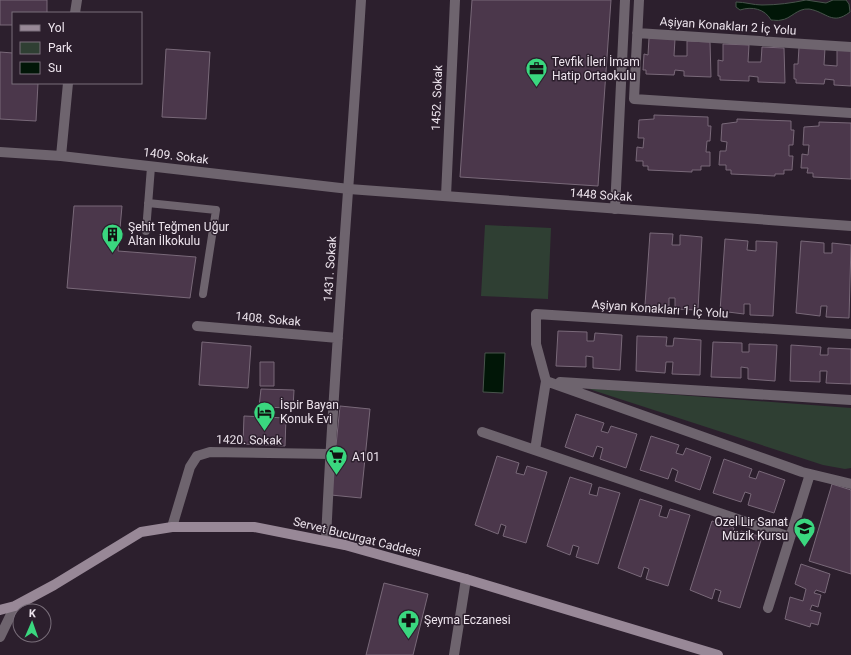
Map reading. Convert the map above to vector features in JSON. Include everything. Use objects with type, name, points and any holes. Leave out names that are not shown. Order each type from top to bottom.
[{"type":"main road","name":"Servet Bucurgat Caddesi","points":[[21,603],[54,585],[141,532],[172,527],[254,527],[326,540],[466,579],[718,655]]},
{"type":"main road","name":"Servet Bucurgat Caddesi","points":[[0,610],[12,607]]},
{"type":"street","points":[[75,12],[77,0]]},
{"type":"street","name":"1431. Sokak","points":[[326,540],[329,454],[349,189],[361,0]]},
{"type":"street","name":"1452. Sokak","points":[[446,196],[455,0]]},
{"type":"street","points":[[615,209],[625,0]]},
{"type":"street","points":[[639,0],[634,99],[851,113]]},
{"type":"street","name":"Aşiyan Konakları 2 İç Yolu","points":[[637,33],[851,47]]},
{"type":"street","points":[[61,156],[68,84]]},
{"type":"street","name":"1409. Sokak","points":[[0,152],[61,156],[349,189]]},
{"type":"street","name":"1448 Sokak","points":[[349,189],[851,226]]},
{"type":"street","name":"Aşiyan Konakları 1 İç Yolu","points":[[535,450],[546,381],[536,344],[536,314],[851,334]]},
{"type":"street","name":"1408. Sokak","points":[[196,326],[338,338]]},
{"type":"street","points":[[546,381],[851,400]]},
{"type":"street","points":[[546,381],[810,474],[851,484]]},
{"type":"street","points":[[482,432],[790,537]]},
{"type":"street","name":"1420. Sokak","points":[[172,527],[190,467],[197,456],[210,452],[329,454]]},
{"type":"street","points":[[768,608],[810,474]]},
{"type":"street","points":[[454,655],[466,579]]},
{"type":"street","points":[[0,637],[12,612]]},
{"type":"lane","points":[[146,231],[151,167]]},
{"type":"lane","points":[[148,203],[216,210],[203,294]]},
{"type":"green space","points":[[485,225],[551,228],[548,299],[481,296]]},
{"type":"green space","points":[[586,388],[851,408],[851,468],[845,469],[823,465]]},
{"type":"water","points":[[806,0],[826,3],[833,0],[846,0],[849,4],[850,12],[839,18],[834,18],[805,9],[785,19],[771,20],[765,13],[758,9],[749,8],[740,10],[736,7],[736,2],[768,5]]},
{"type":"water","points":[[485,353],[505,353],[503,393],[483,392]]},
{"type":"building","points":[[0,0],[47,0],[47,12],[12,12],[12,25],[0,25]]},
{"type":"building","name":"Tevfik İleri İmam Hatip Ortaokulu","points":[[472,0],[611,0],[598,186],[460,177]]},
{"type":"building","points":[[649,38],[675,39],[674,56],[687,56],[687,41],[710,42],[711,77],[684,76],[684,71],[675,70],[674,75],[646,74],[646,70],[643,70],[644,54],[648,55]]},
{"type":"building","points":[[723,44],[749,45],[748,62],[761,62],[762,47],[784,48],[785,83],[758,82],[758,77],[749,76],[749,81],[720,80],[720,76],[718,76],[718,60],[723,61]]},
{"type":"building","points":[[799,47],[825,48],[824,65],[837,66],[837,50],[851,50],[851,86],[834,85],[834,80],[825,79],[824,84],[796,83],[796,79],[794,79],[794,64],[798,64]]},
{"type":"building","points":[[166,49],[210,52],[206,119],[162,117]]},
{"type":"building","points":[[0,52],[12,53],[12,84],[38,84],[36,121],[0,119]]},
{"type":"building","points":[[654,115],[708,117],[708,126],[711,126],[710,141],[707,141],[706,152],[710,152],[710,166],[701,166],[701,170],[692,170],[692,172],[648,170],[648,166],[643,166],[643,161],[636,161],[637,147],[643,148],[644,138],[638,138],[639,120],[654,119]]},
{"type":"building","points":[[737,119],[791,121],[791,130],[794,130],[793,145],[789,145],[789,156],[793,156],[792,170],[784,170],[784,174],[775,174],[775,176],[731,174],[731,170],[726,170],[726,165],[719,165],[720,151],[726,151],[727,142],[721,141],[722,124],[737,122]]},
{"type":"building","points":[[819,122],[851,123],[851,179],[813,177],[813,173],[807,173],[808,168],[801,168],[802,154],[808,155],[809,145],[803,145],[804,127],[819,126]]},
{"type":"building","name":"Şehit Teğmen Uğur Altan İlkokulu","points":[[74,206],[122,206],[118,251],[196,257],[190,298],[67,288]]},
{"type":"building","points":[[650,233],[673,234],[672,245],[680,245],[680,235],[702,237],[698,310],[675,309],[675,298],[669,298],[669,308],[645,305]]},
{"type":"building","points":[[725,239],[748,241],[747,250],[756,251],[756,241],[777,242],[773,316],[750,315],[750,304],[744,304],[744,314],[720,311]]},
{"type":"building","points":[[801,241],[824,243],[824,253],[832,253],[832,243],[851,245],[849,318],[826,317],[827,306],[821,306],[820,316],[796,313]]},
{"type":"building","points":[[558,331],[587,332],[587,341],[594,341],[595,333],[622,335],[620,370],[593,368],[593,357],[586,356],[586,367],[556,366]]},
{"type":"building","points":[[637,336],[667,337],[666,346],[673,346],[674,338],[701,340],[700,375],[672,374],[673,362],[666,362],[665,373],[636,371]]},
{"type":"building","points":[[202,342],[251,346],[248,388],[199,385]]},
{"type":"building","points":[[713,342],[742,343],[742,352],[749,352],[749,344],[777,345],[775,381],[748,379],[748,368],[741,367],[741,378],[711,377]]},
{"type":"building","points":[[791,345],[821,347],[820,355],[828,355],[828,348],[851,349],[851,384],[826,383],[827,371],[820,371],[820,382],[790,381]]},
{"type":"building","points":[[260,362],[274,362],[274,386],[260,386]]},
{"type":"building","points":[[261,389],[294,390],[293,408],[259,407]]},
{"type":"building","points":[[340,406],[370,409],[361,498],[331,495]]},
{"type":"building","points":[[576,414],[604,423],[601,431],[608,433],[611,426],[637,434],[626,468],[600,459],[603,448],[597,446],[593,457],[565,447]]},
{"type":"building","points":[[244,416],[286,418],[285,446],[243,444]]},
{"type":"building","points":[[651,436],[679,445],[676,453],[683,455],[686,448],[711,457],[700,490],[675,481],[678,471],[672,468],[668,479],[640,470]]},
{"type":"building","points":[[497,456],[519,463],[516,473],[524,475],[527,466],[547,472],[526,543],[503,536],[506,526],[501,524],[498,534],[475,525]]},
{"type":"building","points":[[724,459],[752,469],[749,477],[756,479],[759,471],[785,480],[774,513],[748,505],[751,494],[745,492],[741,502],[713,493]]},
{"type":"building","points":[[570,477],[592,484],[589,494],[597,496],[599,487],[620,493],[598,564],[576,557],[579,547],[573,545],[570,555],[547,546]]},
{"type":"building","points":[[832,484],[851,490],[851,574],[809,561]]},
{"type":"building","points":[[640,499],[662,506],[659,516],[667,518],[670,509],[690,515],[668,586],[646,579],[649,569],[644,567],[641,577],[618,568]]},
{"type":"building","points":[[712,521],[734,528],[731,538],[739,540],[741,531],[762,537],[740,608],[718,601],[721,591],[715,589],[712,599],[690,590]]},
{"type":"building","points":[[801,564],[830,574],[825,593],[816,590],[814,593],[821,595],[818,607],[812,605],[810,610],[821,613],[818,625],[811,623],[810,627],[785,619],[790,597],[803,601],[806,589],[795,584]]},
{"type":"building","points":[[384,583],[428,594],[413,655],[366,655]]},
{"type":"place","name":"Tevfik İleri İmam Hatip Ortaokulu","points":[[536,88]]},
{"type":"place","name":"Şehit Teğmen Uğur Altan İlkokulu","points":[[113,254]]},
{"type":"place","name":"İspir Bayan Konuk Evi","points":[[265,432]]},
{"type":"place","name":"A101","points":[[336,476]]},
{"type":"place","name":"Ozel Lir Sanat Müzik Kursu","points":[[804,548]]},
{"type":"place","name":"Şeyma Eczanesi","points":[[408,640]]}]
